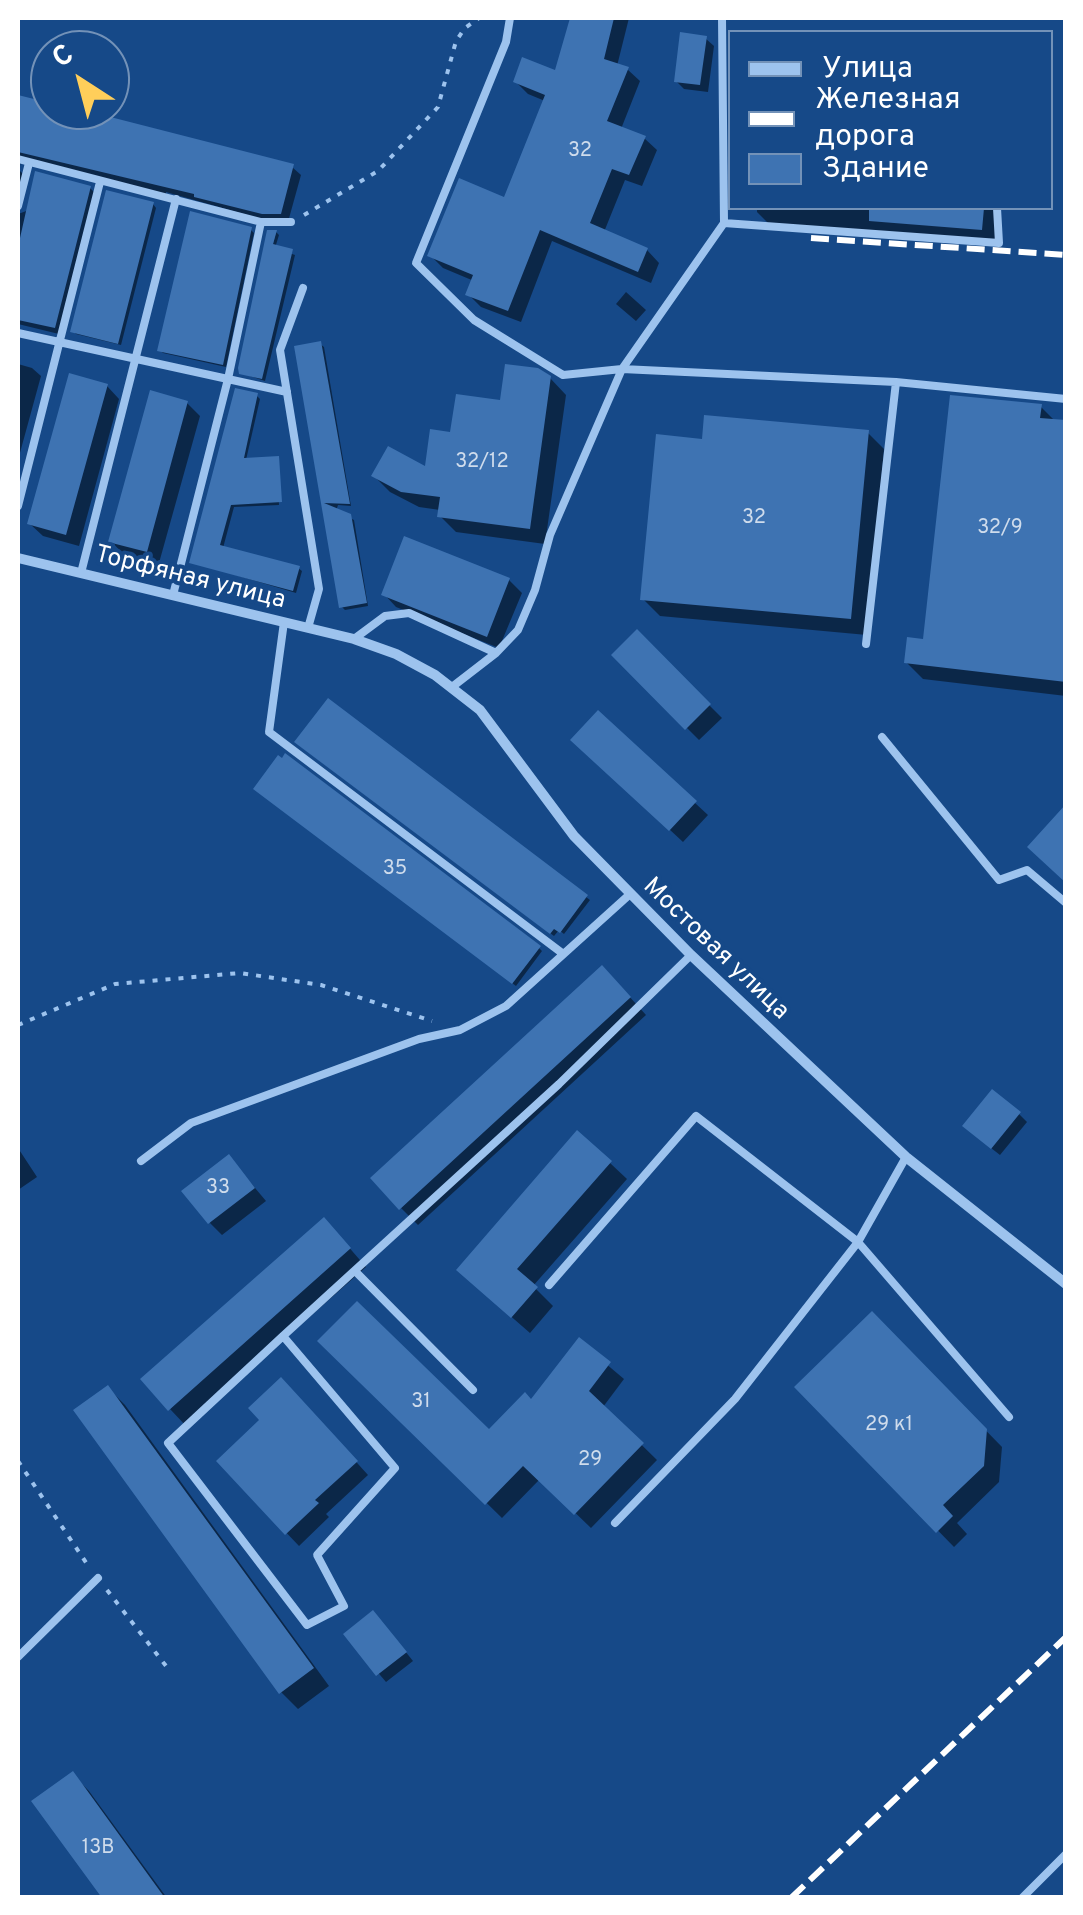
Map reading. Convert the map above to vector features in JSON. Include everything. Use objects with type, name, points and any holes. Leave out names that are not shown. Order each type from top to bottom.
[{"type":"street","name":"Торфяная улица","points":[[18,558],[354,640]]},
{"type":"street","name":"Мостовая улица","points":[[354,640],[396,654],[452,687],[480,710],[574,836],[629,895],[906,1158],[1066,1284]]},
{"type":"lane","points":[[510,18],[506,42],[416,263],[474,320],[564,375],[622,369],[896,382],[1066,398]]},
{"type":"lane","points":[[452,687],[496,653],[518,630],[550,535],[622,369],[724,223],[726,108],[722,18]]},
{"type":"lane","points":[[18,159],[261,222],[292,222]]},
{"type":"lane","points":[[18,206],[30,162]]},
{"type":"lane","points":[[18,506],[100,182]]},
{"type":"lane","points":[[82,573],[176,198]]},
{"type":"lane","points":[[724,223],[999,243],[997,210]]},
{"type":"lane","points":[[173,596],[228,379],[261,222]]},
{"type":"lane","points":[[302,288],[280,350],[319,589],[308,628]]},
{"type":"lane","points":[[18,333],[287,392]]},
{"type":"lane","points":[[866,644],[896,382]]},
{"type":"lane","points":[[354,640],[384,616],[408,613],[496,653]]},
{"type":"lane","points":[[284,622],[268,732],[562,953]]},
{"type":"lane","points":[[882,737],[999,880],[1027,870],[1066,903]]},
{"type":"lane","points":[[141,1161],[191,1123],[419,1039],[460,1030],[506,1006],[629,895]]},
{"type":"lane","points":[[283,1336],[395,1468],[317,1555],[344,1606],[308,1625],[168,1443],[283,1336],[559,1084],[691,955]]},
{"type":"lane","points":[[548,1285],[696,1116],[858,1242],[1009,1417]]},
{"type":"lane","points":[[615,1523],[735,1398],[858,1242],[906,1158]]},
{"type":"lane","points":[[355,1271],[473,1390]]},
{"type":"lane","points":[[18,1657],[98,1578]]},
{"type":"lane","points":[[1022,1898],[1066,1854]]},
{"type":"path","points":[[292,222],[378,171],[438,107],[456,40],[464,28],[480,18]]},
{"type":"path","points":[[18,1025],[115,984],[240,973],[321,985],[460,1030]]},
{"type":"building","points":[[570,18],[614,18],[604,59],[629,67],[607,121],[646,136],[629,175],[612,169],[590,223],[648,248],[638,272],[540,230],[508,311],[465,295],[473,275],[427,256],[459,178],[504,197],[545,95],[513,82],[522,57],[555,70]]},
{"type":"building","points":[[680,32],[707,36],[700,85],[674,82]]},
{"type":"building","points":[[18,95],[30,98],[30,130],[130,130],[130,122],[294,164],[281,214],[262,214],[18,152]]},
{"type":"building","points":[[35,171],[91,186],[55,328],[18,320],[18,247]]},
{"type":"building","points":[[106,190],[154,202],[118,344],[70,332]]},
{"type":"building","points":[[869,210],[984,210],[982,230],[869,221]]},
{"type":"building","points":[[190,211],[252,227],[223,365],[157,351]]},
{"type":"building","points":[[267,230],[277,230],[273,244],[293,249],[262,379],[239,374],[238,368]]},
{"type":"building","points":[[321,341],[350,504],[324,503],[351,514],[367,603],[339,608],[294,346]]},
{"type":"building","points":[[505,364],[538,368],[551,376],[530,529],[437,517],[440,497],[401,492],[371,476],[388,446],[425,466],[430,429],[450,432],[456,394],[500,400]]},
{"type":"building","points":[[69,373],[108,384],[66,535],[27,524]]},
{"type":"building","points":[[235,388],[258,393],[244,458],[279,456],[282,502],[231,505],[220,545],[300,566],[293,591],[189,563]]},
{"type":"building","points":[[150,390],[188,401],[147,552],[108,542]]},
{"type":"building","points":[[950,395],[1042,404],[1040,418],[1066,420],[1066,682],[904,663],[907,637],[923,639]]},
{"type":"building","points":[[704,415],[869,430],[851,619],[640,600],[656,434],[702,439]]},
{"type":"building","points":[[404,536],[510,578],[487,637],[381,595]]},
{"type":"building","points":[[637,629],[711,704],[685,730],[611,655]]},
{"type":"building","points":[[328,698],[588,895],[560,933],[554,929],[550,934],[294,742]]},
{"type":"building","points":[[598,710],[697,801],[669,831],[570,740]]},
{"type":"building","points":[[285,753],[541,946],[512,984],[253,789],[278,755],[282,758]]},
{"type":"building","points":[[1066,804],[1066,883],[1027,847]]},
{"type":"building","points":[[602,965],[631,997],[399,1210],[370,1178]]},
{"type":"building","points":[[992,1089],[1021,1112],[991,1149],[962,1126]]},
{"type":"building","points":[[577,1130],[612,1161],[517,1269],[538,1287],[511,1318],[456,1270]]},
{"type":"building","points":[[229,1154],[255,1188],[208,1224],[181,1191]]},
{"type":"building","points":[[324,1217],[351,1248],[168,1411],[140,1379]]},
{"type":"building","points":[[357,1301],[489,1429],[525,1392],[531,1399],[579,1337],[611,1362],[589,1391],[644,1443],[574,1515],[523,1466],[485,1505],[317,1341]]},
{"type":"building","points":[[872,1311],[987,1429],[984,1466],[943,1505],[953,1516],[936,1533],[794,1387]]},
{"type":"building","points":[[281,1377],[358,1461],[315,1500],[319,1503],[285,1535],[216,1461],[259,1420],[248,1408]]},
{"type":"building","points":[[108,1385],[314,1668],[279,1694],[73,1410]]},
{"type":"building","points":[[373,1610],[407,1652],[376,1676],[343,1634]]},
{"type":"building","points":[[73,1771],[165,1898],[102,1898],[31,1801]]},
{"type":"railway","points":[[811,238],[1066,255]]},
{"type":"railway","points":[[791,1898],[1066,1637]]}]
